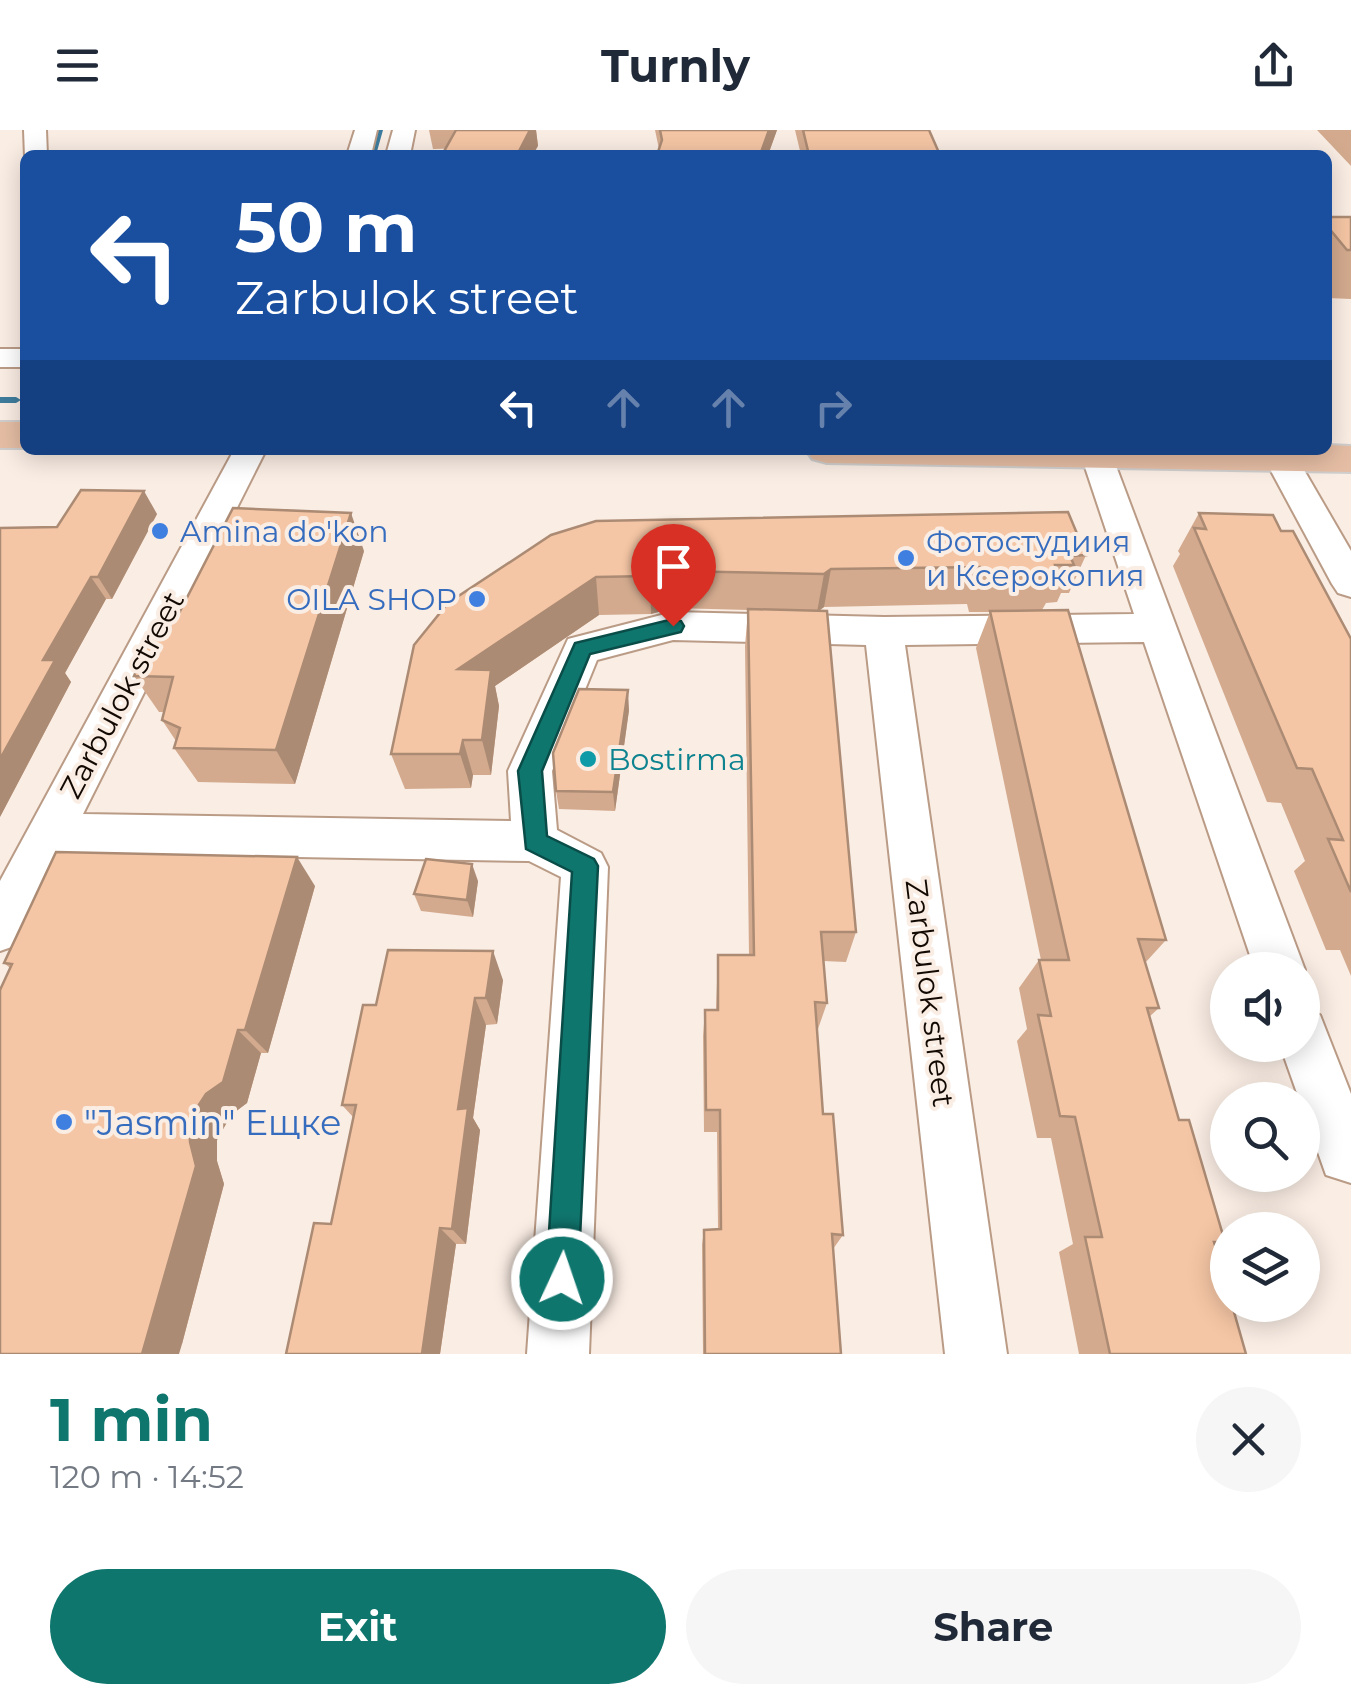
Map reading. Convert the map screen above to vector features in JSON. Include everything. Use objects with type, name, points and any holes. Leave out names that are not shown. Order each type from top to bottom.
[{"type":"main road","points":[[1097,455],[1351,459]]},
{"type":"street","name":"Zarbulok street","points":[[0,929],[247,455]]},
{"type":"street","points":[[1097,455],[1274,952]]},
{"type":"street","points":[[1282,458],[1351,584]]},
{"type":"street","points":[[535,842],[530,771],[582,648],[673,626],[884,631],[1159,628]]},
{"type":"street","name":"Zarbulok street","points":[[884,631],[976,1354]]},
{"type":"street","name":"Zarbulok street","points":[[50,833],[535,842],[585,866],[558,1354]]},
{"type":"street","points":[[1313,1062],[1349,1160]]},
{"type":"building","points":[[456,130],[530,130],[520,150],[445,150]]},
{"type":"building","points":[[660,130],[769,130],[762,150],[659,150]]},
{"type":"building","points":[[803,130],[929,130],[938,150],[808,150]]},
{"type":"building","points":[[1332,217],[1351,217],[1351,250],[1332,232]]},
{"type":"building","points":[[81,490],[144,491],[98,577],[91,577],[43,660],[55,660],[0,759],[0,528],[57,527]]},
{"type":"building","points":[[233,508],[351,513],[276,750],[174,748],[180,728],[162,720],[173,677],[134,676],[159,618],[177,617]]},
{"type":"building","points":[[1068,512],[1086,555],[1070,556],[1074,565],[1055,565],[1058,574],[982,575],[980,567],[831,569],[824,574],[673,571],[650,576],[596,577],[458,669],[491,670],[482,740],[463,740],[460,754],[391,754],[414,645],[448,603],[551,535],[596,521]]},
{"type":"building","points":[[1199,513],[1273,515],[1281,531],[1293,531],[1351,639],[1351,892],[1328,839],[1343,840],[1312,769],[1297,768],[1194,528],[1206,529]]},
{"type":"building","points":[[748,609],[827,611],[856,932],[821,932],[827,1003],[815,1002],[823,1114],[833,1114],[843,1235],[832,1234],[841,1354],[705,1354],[704,1230],[721,1229],[720,1110],[706,1110],[705,1010],[718,1010],[718,955],[754,955]]},
{"type":"building","points":[[1068,610],[1166,940],[1138,939],[1159,1008],[1147,1008],[1179,1120],[1189,1120],[1216,1212],[1210,1212],[1210,1322],[1237,1322],[1246,1354],[1110,1354],[1085,1237],[1102,1237],[1075,1117],[1060,1116],[1038,1015],[1051,1016],[1039,960],[1069,960],[990,611]]},
{"type":"building","name":"Bostirma","points":[[579,689],[628,690],[613,792],[556,791],[553,753]]},
{"type":"building","points":[[56,852],[297,857],[245,1030],[238,1030],[223,1082],[206,1094],[189,1120],[196,1166],[142,1354],[0,1354],[0,990],[12,964],[4,963]]},
{"type":"building","points":[[426,859],[472,864],[467,900],[414,894]]},
{"type":"building","points":[[388,950],[493,951],[486,998],[475,998],[458,1109],[468,1108],[452,1229],[440,1228],[422,1354],[286,1354],[314,1223],[331,1224],[356,1105],[342,1105],[363,1005],[376,1005]]},
{"type":"waterway","points":[[374,150],[380,130]]},
{"type":"waterway","points":[[0,400],[16,400]]},
{"type":"place","name":"Amina do'kon","points":[[160,531]]},
{"type":"place","name":"Фотостудиия и Ксерокопия","points":[[906,558]]},
{"type":"place","name":"OILA SHOP","points":[[477,599]]},
{"type":"place","name":"Bostirma","points":[[588,759]]},
{"type":"place","name":"\"Jasmin\" Ещке","points":[[64,1122]]},
{"type":"route","points":[[562,1279],[585,866],[535,842],[530,771],[582,648],[673,626]]}]
